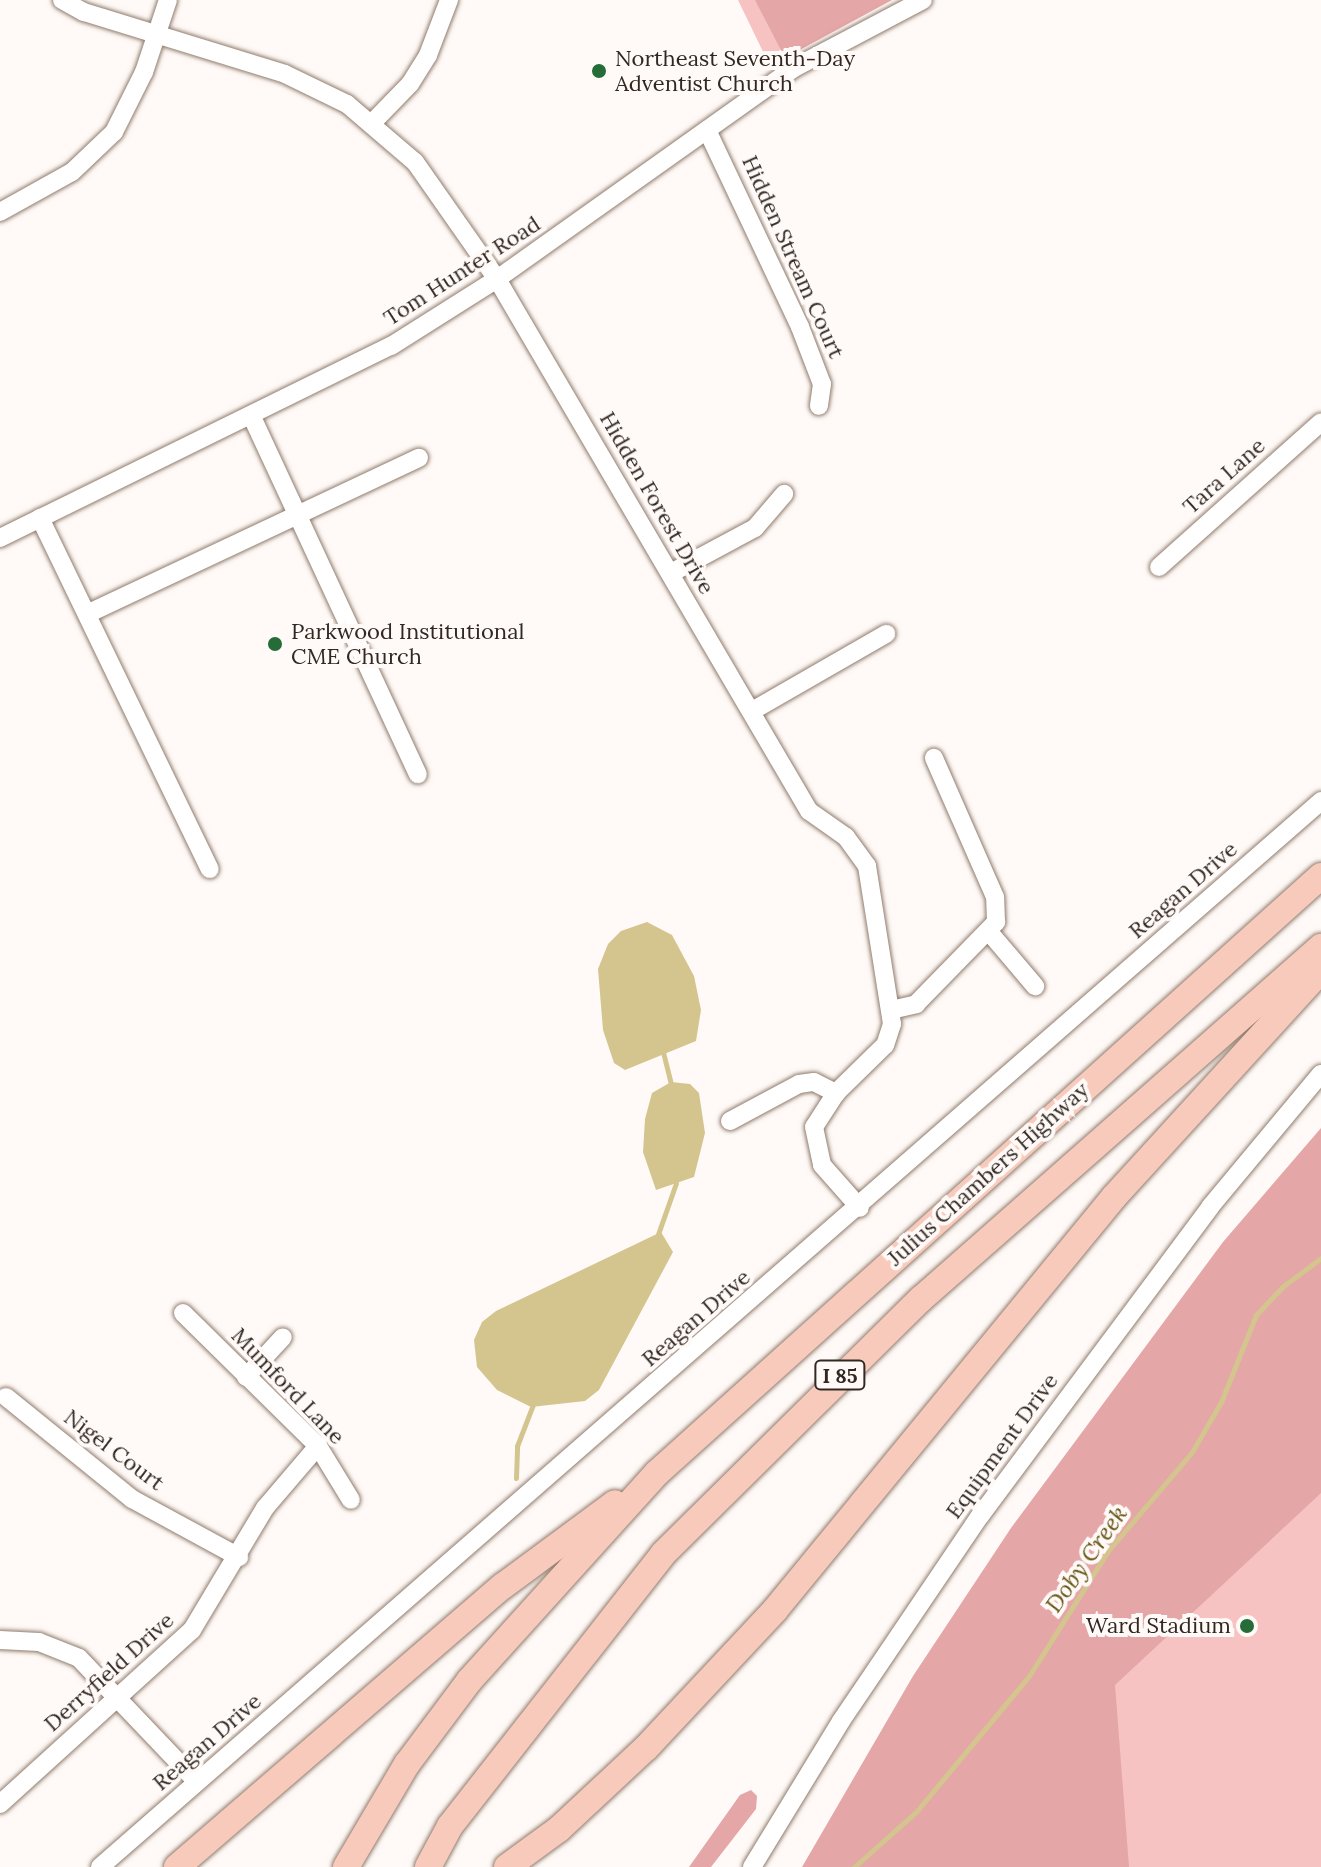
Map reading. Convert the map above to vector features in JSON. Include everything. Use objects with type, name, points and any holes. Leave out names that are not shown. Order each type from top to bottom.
[{"type":"highway","name":"Julius Chambers Highway","points":[[657,1473],[1321,876]]},
{"type":"highway","name":"I 85","points":[[428,1867],[450,1826],[663,1554],[921,1299],[1321,947]]},
{"type":"highway","points":[[507,1867],[559,1829],[646,1748],[775,1610],[1114,1197],[1321,970]]},
{"type":"highway","points":[[177,1867],[503,1586],[657,1473]]},
{"type":"highway","name":"I 85","points":[[346,1867],[407,1764],[469,1681],[657,1473]]},
{"type":"street","name":"Hidden Forest Drive","points":[[62,0],[299,80],[373,122],[415,162],[497,279],[809,811],[846,837],[867,866],[891,1010],[885,1045],[836,1093],[814,1127],[815,1147],[835,1183],[860,1208]]},
{"type":"street","points":[[0,212],[72,172],[105,143],[126,115],[168,0]]},
{"type":"street","points":[[373,122],[410,84],[428,55],[449,0]]},
{"type":"street","name":"Tom Hunter Road","points":[[0,538],[252,417],[391,346],[497,279],[792,69],[923,0]]},
{"type":"street","name":"Hidden Stream Court","points":[[707,130],[800,327],[822,384],[819,406]]},
{"type":"street","points":[[252,417],[418,774]]},
{"type":"street","name":"Tara Lane","points":[[1159,567],[1321,422]]},
{"type":"street","points":[[87,614],[419,458]]},
{"type":"street","points":[[671,573],[755,528],[784,494]]},
{"type":"street","points":[[40,518],[210,869]]},
{"type":"street","points":[[752,711],[886,634]]},
{"type":"street","points":[[891,1010],[916,1004],[990,933],[996,922],[995,897],[934,758]]},
{"type":"street","name":"Reagan Drive","points":[[100,1867],[860,1208],[1321,801]]},
{"type":"street","points":[[990,933],[1035,986]]},
{"type":"street","name":"Equipment Drive","points":[[752,1867],[841,1721],[980,1516],[1174,1254],[1321,1074]]},
{"type":"street","points":[[730,1121],[799,1084],[814,1082],[836,1093]]},
{"type":"street","name":"Mumford Lane","points":[[183,1313],[318,1446],[351,1500]]},
{"type":"street","points":[[246,1377],[283,1337]]},
{"type":"street","name":"Nigel Court","points":[[6,1397],[132,1499],[239,1557]]},
{"type":"street","name":"Derryfield Drive","points":[[0,1804],[192,1630],[239,1557],[265,1508],[318,1446]]},
{"type":"street","points":[[0,1640],[39,1642],[79,1658],[196,1781]]},
{"type":"shaded area","points":[[738,0],[869,0],[766,58]]},
{"type":"shaded area","points":[[755,0],[892,0],[785,58]]},
{"type":"shaded area","points":[[647,922],[672,935],[694,976],[701,1010],[696,1041],[625,1070],[614,1063],[603,1030],[598,969],[608,944],[621,931]]},
{"type":"shaded area","points":[[671,1082],[690,1084],[699,1093],[705,1133],[694,1177],[656,1190],[643,1152],[645,1119],[652,1093]]},
{"type":"shaded area","points":[[1321,1128],[1321,1493],[1115,1685],[1129,1867],[802,1867],[913,1676],[1011,1528],[1223,1242]]},
{"type":"shaded area","points":[[661,1232],[673,1252],[599,1390],[585,1401],[531,1407],[497,1390],[477,1367],[474,1340],[482,1322],[496,1311]]},
{"type":"shaded area","name":"Ward Stadium","points":[[1321,1481],[1321,1867],[1127,1867],[1024,1771]]},
{"type":"shaded area","points":[[751,1790],[757,1796],[756,1809],[711,1867],[689,1867],[740,1795]]},
{"type":"waterway","points":[[662,1048],[671,1085]]},
{"type":"waterway","points":[[657,1237],[676,1183]]},
{"type":"waterway","name":"Doby Creek","points":[[854,1867],[916,1812],[1029,1676],[1108,1551],[1192,1452],[1221,1402],[1256,1315],[1282,1287],[1321,1258]]},
{"type":"waterway","points":[[516,1478],[517,1446],[534,1402]]},
{"type":"place","name":"Northeast Seventh-Day Adventist Church","points":[[599,71]]},
{"type":"place","name":"Parkwood Institutional CME Church","points":[[275,644]]},
{"type":"place","name":"Ward Stadium","points":[[1247,1626]]}]
